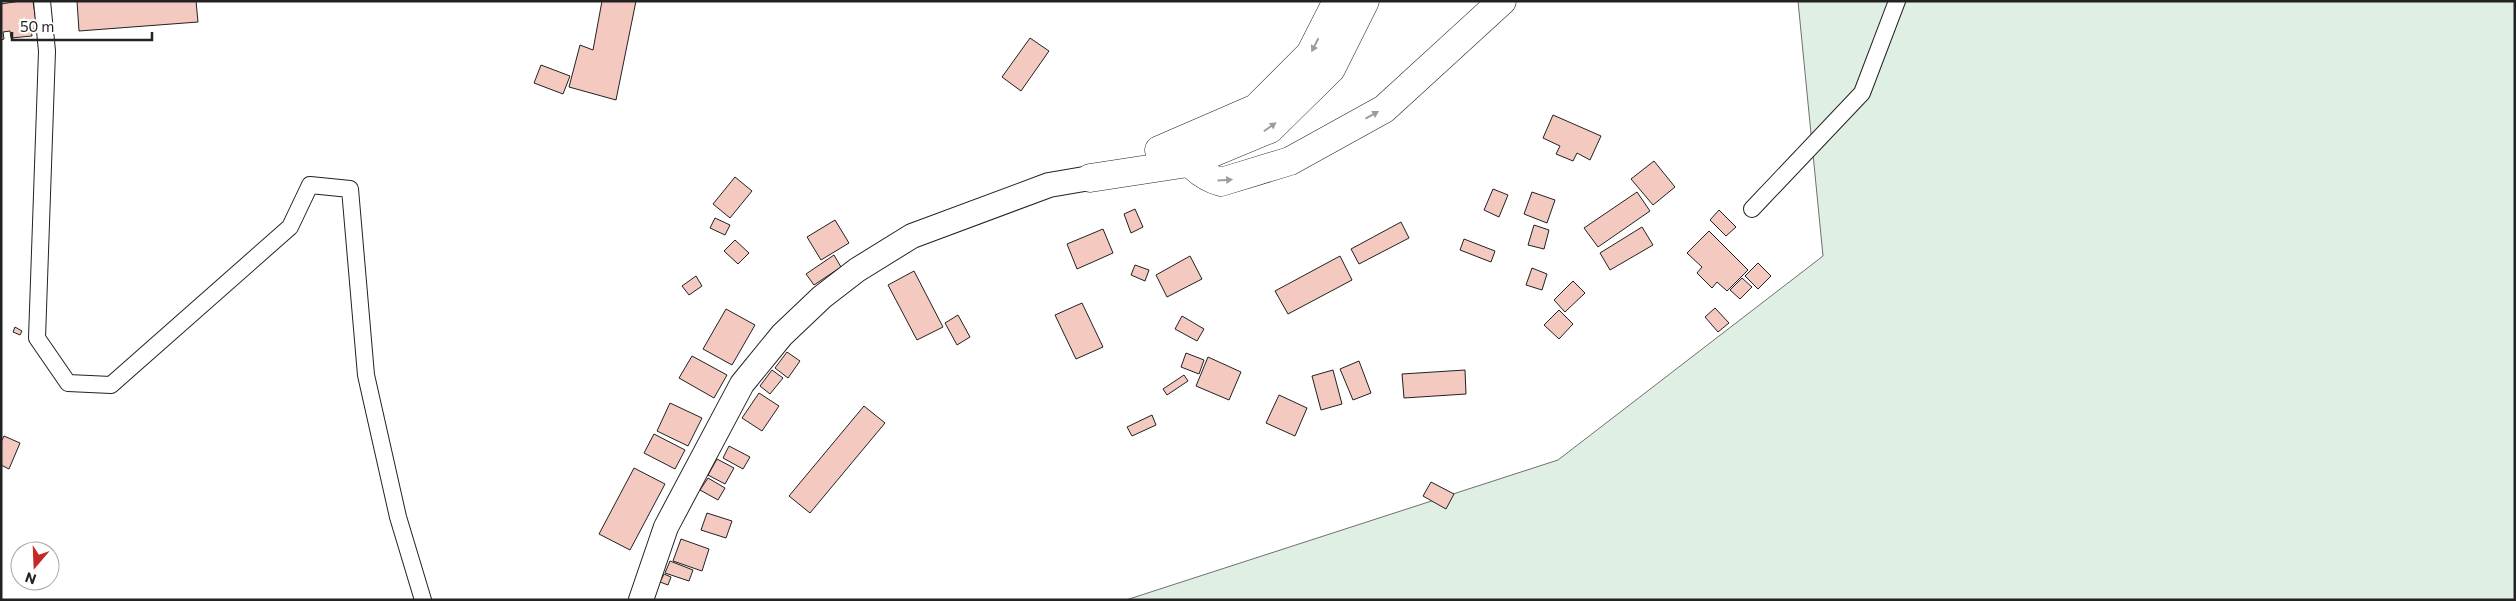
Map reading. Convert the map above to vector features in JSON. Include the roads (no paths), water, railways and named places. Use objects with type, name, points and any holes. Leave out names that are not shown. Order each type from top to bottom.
[{"type":"highway","points":[[1182,153],[1256,108],[1310,54],[1337,1]]},
{"type":"highway","points":[[1090,178],[1270,129],[1331,69],[1365,1]]},
{"type":"highway","points":[[1182,153],[1210,179],[1221,182],[1290,161],[1384,109],[1502,1]]},
{"type":"main road","points":[[641,600],[666,527],[742,384],[782,335],[822,297],[857,270],[912,236],[1049,185],[1090,178]]},
{"type":"street","points":[[42,1],[47,51],[37,338],[68,383],[111,384],[290,227],[310,185],[350,189],[366,375],[398,517],[423,600]]},
{"type":"street","points":[[1752,208],[1862,93],[1897,1]]}]
